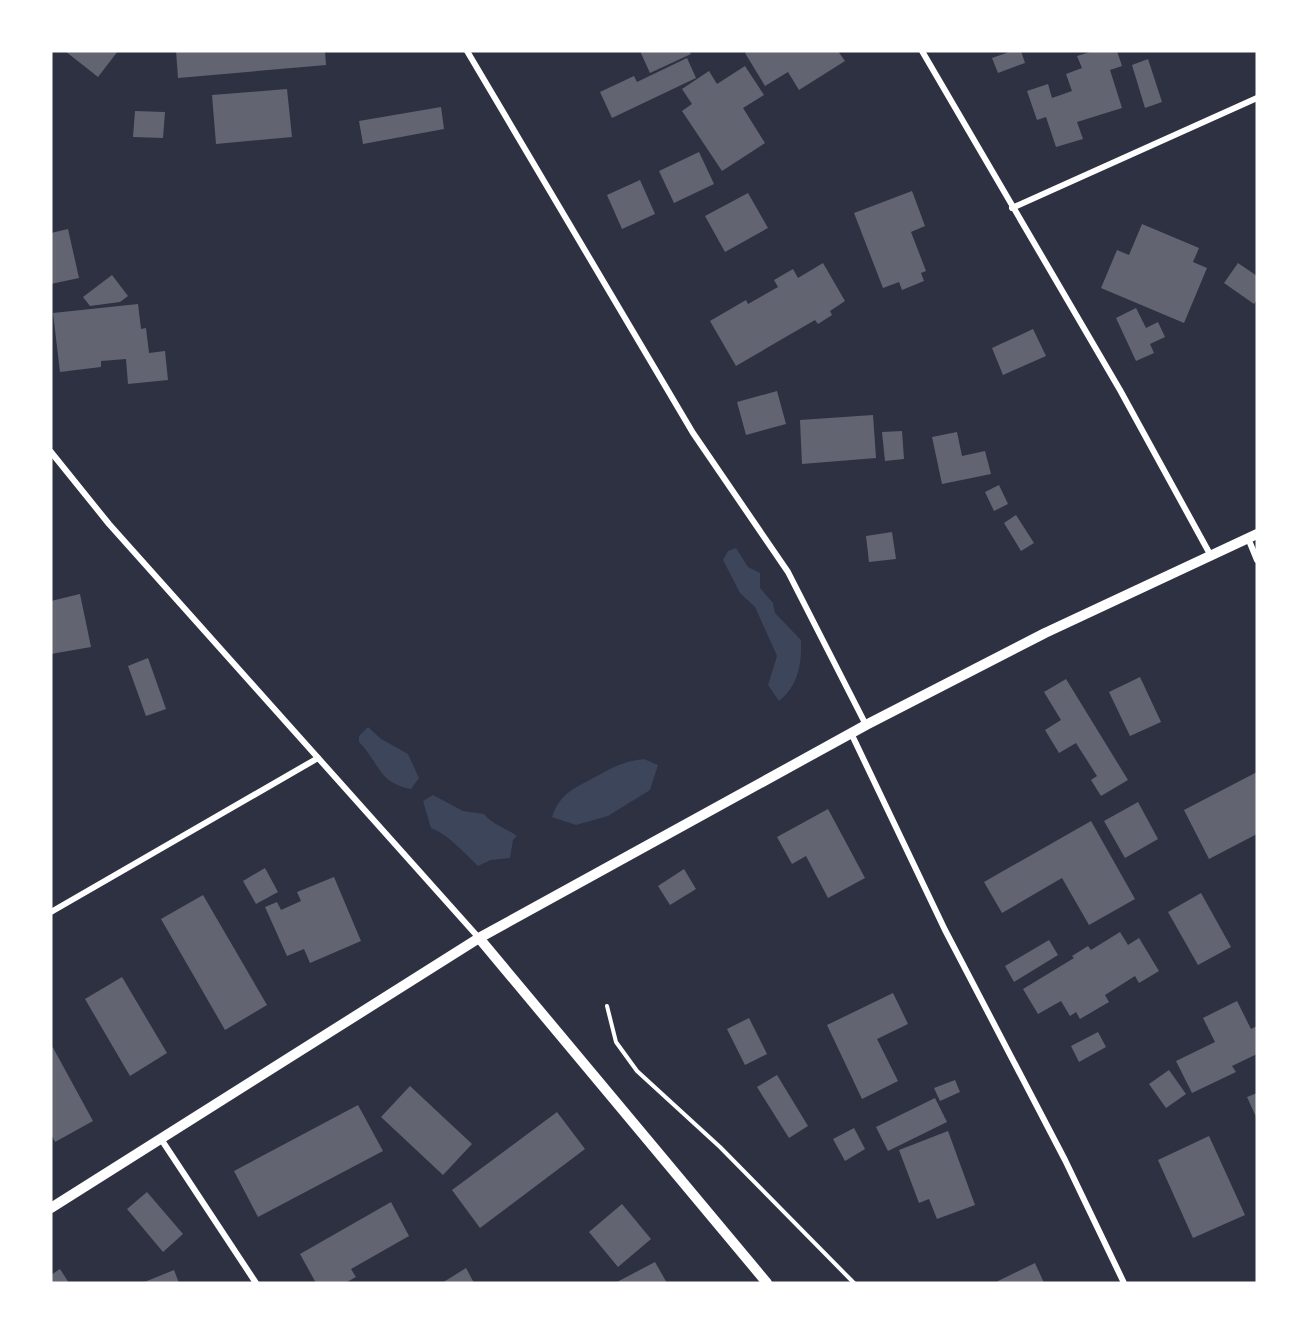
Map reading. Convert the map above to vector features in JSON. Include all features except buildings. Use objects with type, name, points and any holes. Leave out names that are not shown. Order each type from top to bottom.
[{"type":"street","points":[[467,51],[693,433],[788,572],[866,725]]},
{"type":"street","points":[[922,51],[1120,390],[1211,556]]},
{"type":"street","points":[[1012,208],[1257,98]]},
{"type":"street","points":[[51,453],[109,524],[479,938],[767,1283]]},
{"type":"street","points":[[51,1208],[479,938],[851,733],[1045,633],[1252,536],[1257,560]]},
{"type":"street","points":[[851,733],[945,930],[1065,1160],[1124,1283]]},
{"type":"street","points":[[51,912],[318,758]]},
{"type":"street","points":[[161,1139],[256,1283]]},
{"type":"path","points":[[607,1006],[616,1041],[637,1071],[720,1147],[854,1283]]},
{"type":"shaded area","points":[[736,548],[748,567],[760,573],[760,588],[773,603],[775,613],[801,640],[798,674],[791,689],[779,701],[768,685],[777,656],[755,607],[740,593],[723,560],[728,551]]},
{"type":"shaded area","points":[[368,727],[381,739],[408,754],[419,778],[411,789],[400,786],[385,777],[359,742],[359,736]]},
{"type":"shaded area","points":[[644,759],[658,765],[650,790],[608,816],[576,825],[552,817],[559,802],[575,788],[619,765]]},
{"type":"shaded area","points":[[433,795],[463,811],[484,814],[495,824],[517,836],[513,840],[510,858],[491,860],[478,866],[450,840],[431,828],[423,801]]}]
